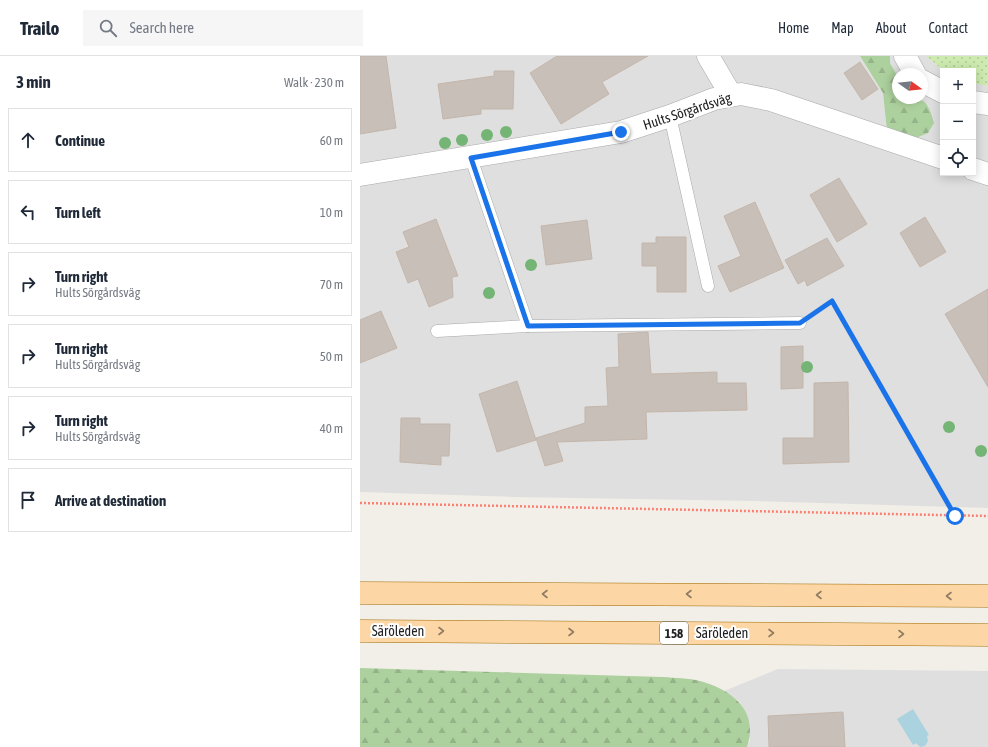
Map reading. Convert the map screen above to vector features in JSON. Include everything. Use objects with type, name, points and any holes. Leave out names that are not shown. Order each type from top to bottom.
[{"type":"main road","points":[[360,593],[988,596]]},
{"type":"main road","name":"Säröleden","points":[[360,631],[988,635]]},
{"type":"street","points":[[708,56],[730,95]]},
{"type":"street","points":[[905,56],[912,68]]},
{"type":"street","points":[[928,84],[940,90]]},
{"type":"street","name":"Hults Sörgårdsväg","points":[[360,175],[471,158],[621,132],[670,116],[714,99],[741,94],[772,100],[940,157]]},
{"type":"street","points":[[976,102],[988,104]]},
{"type":"street","points":[[976,170],[988,174]]},
{"type":"lane","points":[[670,116],[708,286]]},
{"type":"lane","points":[[471,158],[528,326]]},
{"type":"lane","points":[[437,331],[528,326],[800,323]]},
{"type":"path","points":[[800,323],[832,301],[955,516]]},
{"type":"path","points":[[360,504],[988,516]]},
{"type":"shaded area","points":[[360,56],[860,56],[883,93],[887,131],[929,107],[926,104],[928,104],[928,68],[893,68],[890,63],[890,56],[926,56],[940,68],[940,176],[976,176],[976,84],[988,86],[988,508],[360,492]]},
{"type":"shaded area","points":[[778,669],[988,671],[988,747],[747,747],[750,740],[740,702],[724,691]]},
{"type":"green space","points":[[860,56],[890,56],[890,63],[893,68],[892,104],[926,104],[929,108],[934,123],[928,133],[911,140],[887,131],[883,93]]},
{"type":"green space","points":[[926,56],[988,56],[988,86],[976,84],[976,68],[940,68]]},
{"type":"green space","points":[[360,668],[663,677],[696,680],[712,685],[733,696],[746,713],[750,734],[747,747],[360,747]]},
{"type":"water","points":[[913,709],[929,735],[927,736],[928,741],[925,746],[920,747],[916,743],[913,745],[897,719]]},
{"type":"building","points":[[360,56],[386,56],[396,128],[360,134]]},
{"type":"building","points":[[557,56],[648,56],[602,82],[609,94],[561,124],[530,73]]},
{"type":"building","points":[[860,62],[878,89],[862,100],[844,73]]},
{"type":"building","points":[[494,71],[514,71],[513,109],[481,109],[481,114],[443,119],[438,84],[494,76]]},
{"type":"building","points":[[839,178],[867,224],[837,242],[810,195]]},
{"type":"building","points":[[755,202],[784,268],[730,292],[718,266],[741,256],[724,216]]},
{"type":"building","points":[[925,217],[946,252],[920,267],[900,233]]},
{"type":"building","points":[[436,219],[458,276],[452,277],[453,297],[429,307],[418,279],[408,283],[396,252],[409,247],[403,232]]},
{"type":"building","points":[[587,220],[592,259],[546,265],[541,226]]},
{"type":"building","points":[[656,237],[686,237],[686,292],[657,292],[657,266],[642,266],[642,243],[656,243]]},
{"type":"building","points":[[827,238],[844,266],[807,286],[805,280],[798,284],[785,260]]},
{"type":"building","points":[[988,289],[988,387],[945,314]]},
{"type":"building","points":[[381,311],[397,348],[360,363],[360,320]]},
{"type":"building","points":[[648,332],[651,374],[717,372],[717,383],[746,383],[747,410],[646,412],[647,439],[557,442],[563,461],[545,466],[536,438],[585,423],[585,407],[608,406],[606,368],[619,367],[618,334]]},
{"type":"building","points":[[803,346],[803,388],[781,389],[781,347]]},
{"type":"building","points":[[517,381],[536,440],[497,452],[479,394]]},
{"type":"building","points":[[848,382],[849,462],[783,464],[783,438],[814,438],[814,383]]},
{"type":"building","points":[[401,418],[420,418],[420,424],[450,424],[449,456],[441,456],[441,465],[400,462]]},
{"type":"building","points":[[843,712],[845,747],[769,747],[768,716]]},
{"type":"route","points":[[621,132],[471,158],[528,326],[800,323],[832,301],[955,516]]}]
